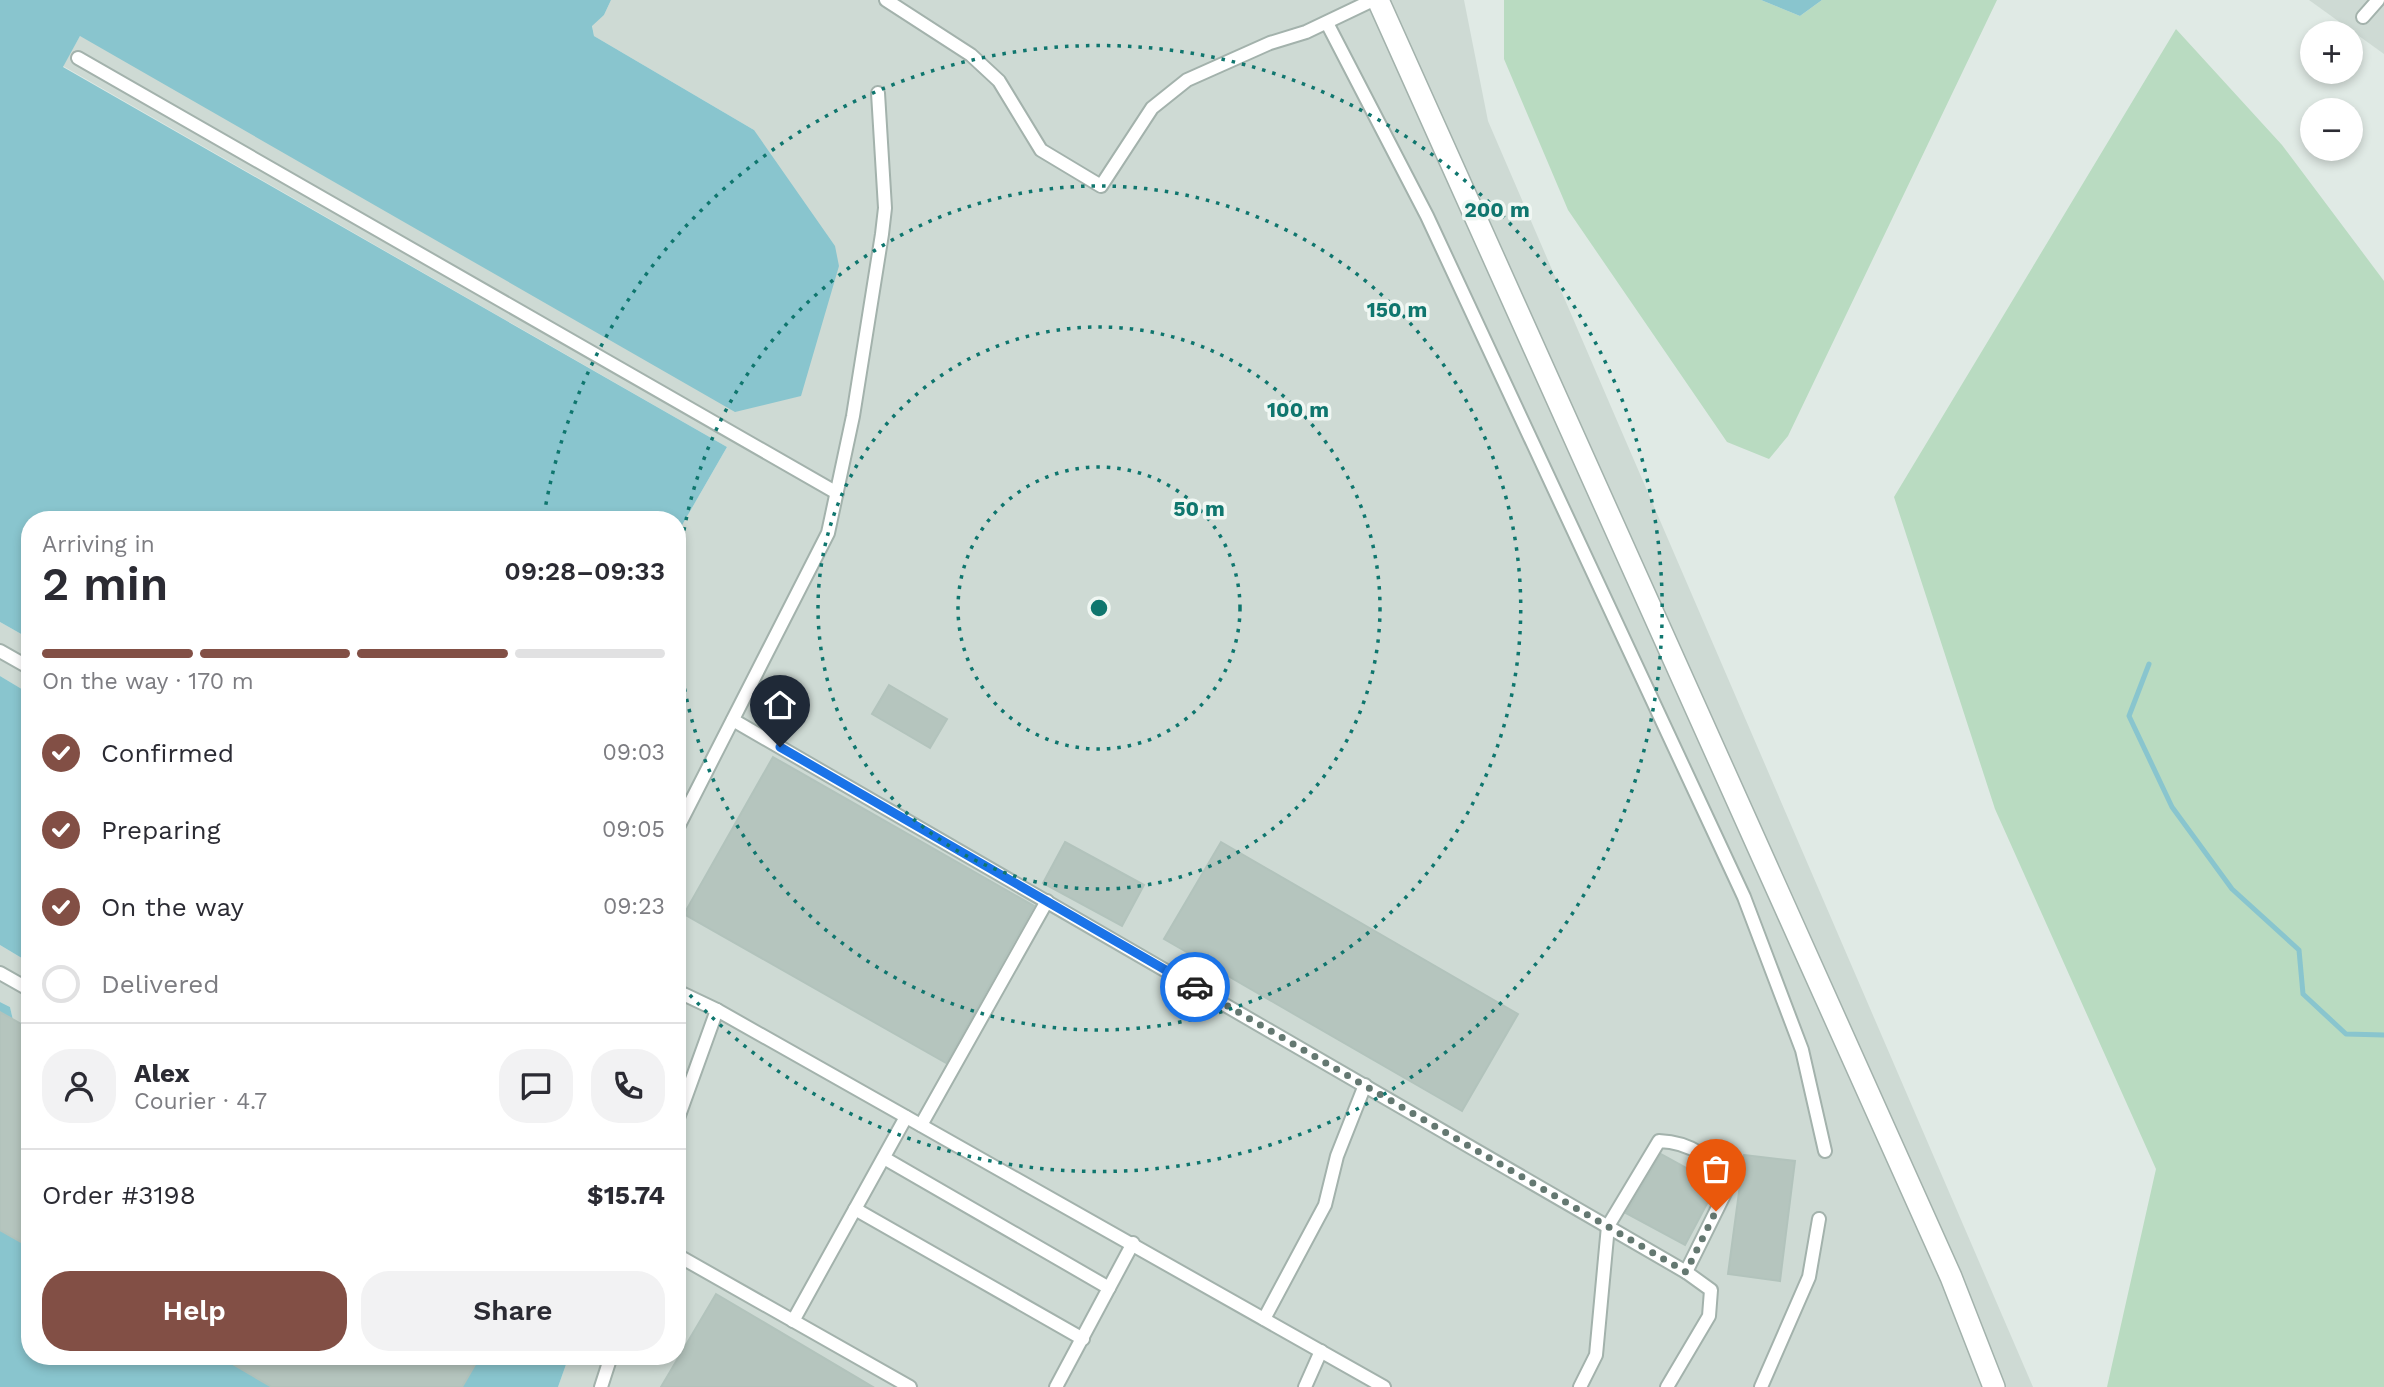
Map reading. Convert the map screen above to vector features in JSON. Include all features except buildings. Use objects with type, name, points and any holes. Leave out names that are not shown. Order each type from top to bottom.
[{"type":"street","points":[[1375,0],[1951,1277],[1994,1387]]},
{"type":"lane","points":[[886,0],[971,55],[999,81],[1041,150],[1101,186],[1152,108],[1187,80],[1269,43],[1327,23],[1375,0]]},
{"type":"lane","points":[[2363,17],[2378,0]]},
{"type":"lane","points":[[1327,23],[1427,216],[1744,897],[1802,1050],[1825,1152]]},
{"type":"lane","points":[[78,58],[837,493]]},
{"type":"lane","points":[[686,811],[828,533],[853,416],[884,208],[878,93]]},
{"type":"lane","points":[[0,652],[21,663]]},
{"type":"lane","points":[[733,720],[1686,1272],[1711,1290],[1709,1316],[1667,1387]]},
{"type":"lane","points":[[921,1125],[1047,901]]},
{"type":"lane","points":[[0,973],[21,985]]},
{"type":"lane","points":[[686,995],[718,1010],[1384,1387]]},
{"type":"lane","points":[[686,1097],[718,1010]]},
{"type":"lane","points":[[1264,1319],[1325,1205],[1337,1156],[1365,1085]]},
{"type":"lane","points":[[793,1321],[906,1117]]},
{"type":"lane","points":[[1580,1387],[1596,1355],[1608,1226],[1659,1142],[1678,1142],[1695,1150],[1721,1168],[1728,1187],[1686,1272]]},
{"type":"lane","points":[[884,1158],[1109,1288]]},
{"type":"lane","points":[[855,1209],[1083,1339]]},
{"type":"lane","points":[[1761,1387],[1809,1277],[1819,1219]]},
{"type":"lane","points":[[1056,1387],[1133,1243]]},
{"type":"lane","points":[[686,1260],[910,1387]]},
{"type":"lane","points":[[1304,1387],[1321,1351]]},
{"type":"lane","points":[[601,1387],[608,1365]]},
{"type":"shaded area","points":[[611,0],[1464,0],[1488,121],[2033,1387],[558,1387],[566,1365],[686,1365],[686,518],[727,447],[63,66],[80,36],[754,130],[594,36],[592,25],[604,15]]},
{"type":"shaded area","points":[[2309,0],[2384,0],[2384,54],[2363,39],[2363,21],[2338,21]]},
{"type":"shaded area","points":[[0,622],[21,634],[21,689],[0,676]]},
{"type":"shaded area","points":[[0,945],[21,958],[21,1024],[13,1020],[10,1007],[0,1002]]},
{"type":"green space","points":[[1504,0],[1761,0],[1800,16],[1822,0],[1997,0],[1788,436],[1769,459],[1727,442],[1568,210],[1504,59]]},
{"type":"green space","points":[[2176,29],[2282,145],[2384,281],[2384,1387],[2107,1387],[2156,1169],[1995,809],[1894,497]]},
{"type":"water","points":[[0,0],[611,0],[604,15],[592,26],[594,36],[754,130],[835,246],[839,266],[801,396],[735,412],[80,36],[63,67],[727,447],[686,518],[686,511],[21,511],[21,634],[0,622]]},
{"type":"water","points":[[1761,0],[1822,0],[1800,16]]},
{"type":"water","points":[[0,676],[21,689],[21,958],[0,945]]},
{"type":"water","points":[[0,1002],[10,1007],[13,1020],[21,1024],[21,1365],[566,1365],[558,1387],[0,1387]]},
{"type":"waterway","points":[[2149,664],[2129,716],[2172,807],[2232,889],[2299,950],[2303,994],[2346,1034],[2384,1035]]},
{"type":"way so far","points":[[1195,987],[1686,1272],[1716,1211]]},
{"type":"route","points":[[780,747],[1195,987]]}]
